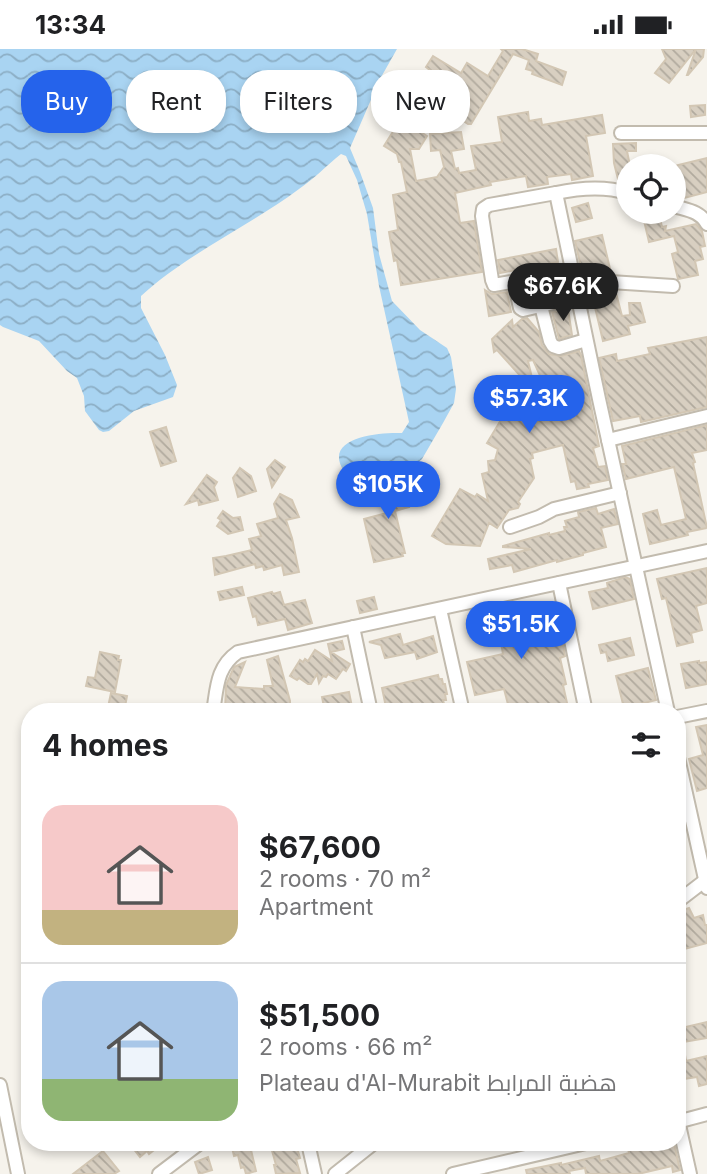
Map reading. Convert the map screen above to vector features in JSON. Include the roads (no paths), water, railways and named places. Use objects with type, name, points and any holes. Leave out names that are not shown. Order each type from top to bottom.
[{"type":"street","points":[[621,133],[707,133]]},
{"type":"street","points":[[557,274],[494,285],[483,209],[489,205],[556,193],[594,188],[616,190]]},
{"type":"street","points":[[556,193],[666,703]]},
{"type":"street","points":[[686,210],[703,217],[707,224]]},
{"type":"street","points":[[514,282],[520,309],[562,300]]},
{"type":"street","points":[[575,286],[610,282],[673,286]]},
{"type":"street","points":[[541,306],[553,346],[559,348],[586,339]]},
{"type":"street","points":[[608,440],[707,416]]},
{"type":"street","points":[[510,527],[554,509],[620,493]]},
{"type":"street","points":[[215,703],[223,667],[229,658],[238,652],[707,551]]},
{"type":"street","points":[[559,583],[584,703]]},
{"type":"street","points":[[440,609],[461,703]]},
{"type":"street","points":[[353,627],[369,703]]},
{"type":"street","points":[[686,715],[707,711]]},
{"type":"street","points":[[686,793],[706,882],[686,896]]},
{"type":"street","points":[[0,1085],[18,1174]]},
{"type":"street","points":[[686,1118],[707,1114]]},
{"type":"street","points":[[159,1174],[189,1151]]},
{"type":"street","points":[[310,1151],[315,1174]]},
{"type":"street","points":[[335,1174],[364,1151]]},
{"type":"street","points":[[453,1174],[552,1151]]},
{"type":"street","points":[[685,1151],[690,1174]]},
{"type":"water","points":[[0,49],[397,49],[385,70],[371,70],[371,100],[357,132],[357,70],[240,70],[240,133],[357,133],[350,148],[373,208],[379,254],[392,301],[420,330],[447,348],[451,357],[456,389],[454,403],[422,459],[413,467],[402,468],[395,463],[380,464],[355,475],[345,473],[339,461],[340,451],[346,444],[367,436],[402,433],[409,422],[379,286],[367,214],[357,180],[346,156],[341,154],[305,185],[178,266],[141,296],[141,308],[177,385],[173,397],[134,411],[109,431],[99,430],[85,411],[84,396],[77,378],[39,341],[0,325]]}]
